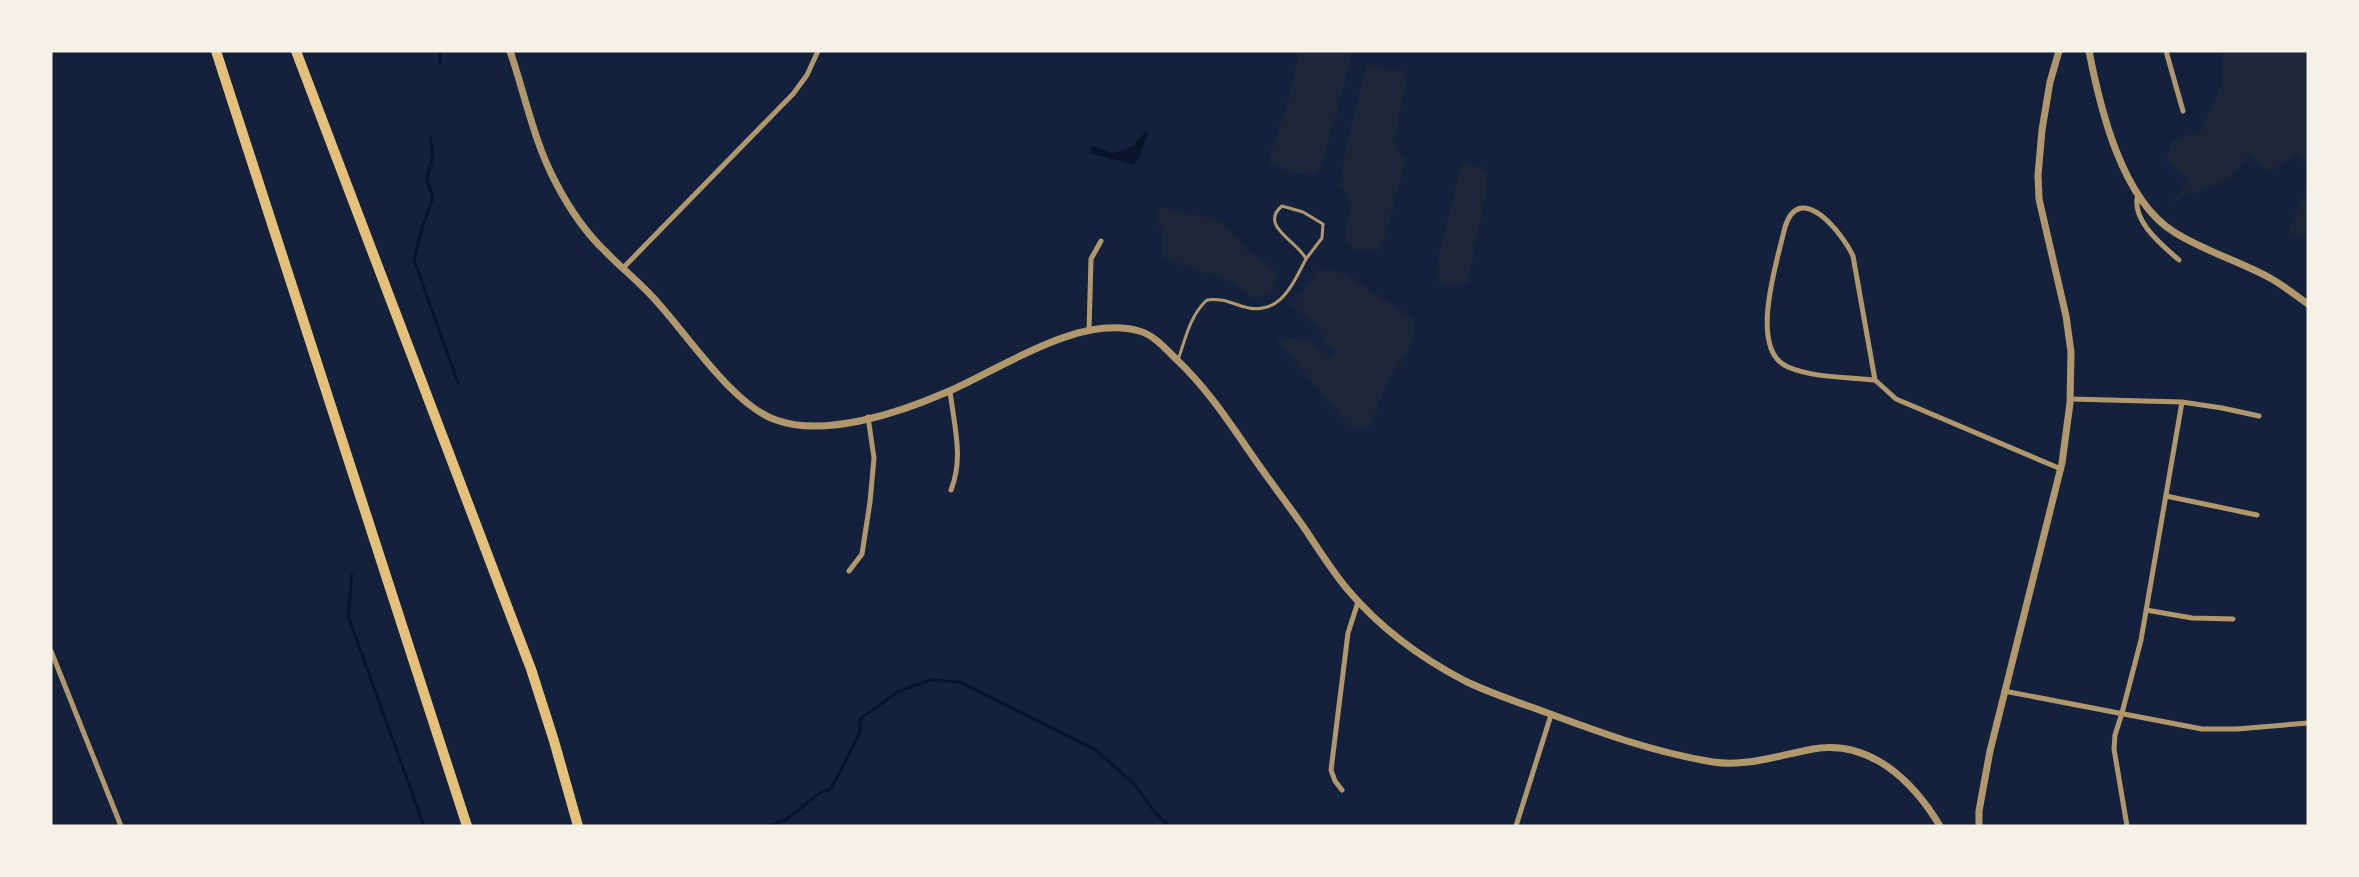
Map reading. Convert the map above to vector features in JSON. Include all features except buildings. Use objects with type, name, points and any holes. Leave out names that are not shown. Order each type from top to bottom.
[{"type":"highway","points":[[216,51],[467,826]]},
{"type":"highway","points":[[296,51],[531,669],[578,826]]},
{"type":"street","points":[[510,51],[533,127],[553,177],[581,224],[596,242],[662,307],[723,379],[765,416],[786,423],[811,426],[838,424],[913,405],[950,391],[1042,347],[1089,331],[1112,328],[1140,331],[1153,337],[1178,361],[1218,406],[1319,551],[1358,602],[1383,626],[1426,658],[1479,687],[1551,715],[1645,747],[1714,762],[1736,763],[1823,747],[1846,747],[1870,756],[1899,774],[1927,806],[1940,826]]},
{"type":"street","points":[[623,268],[790,98],[807,75],[818,51]]},
{"type":"street","points":[[1979,826],[1979,812],[1988,757],[2061,469],[2071,399],[2070,352],[2066,316],[2039,199],[2038,175],[2042,130],[2050,82],[2058,51]]},
{"type":"street","points":[[2089,51],[2113,138],[2140,200],[2173,231],[2271,279],[2308,304]]},
{"type":"street","points":[[2166,51],[2183,110]]},
{"type":"street","points":[[2138,194],[2136,210],[2144,223],[2179,260]]},
{"type":"street","points":[[1875,380],[1853,256],[1838,230],[1827,219],[1810,209],[1803,208],[1794,212],[1788,218],[1784,227],[1768,305],[1766,329],[1770,348],[1786,366],[1824,374],[1875,380],[1896,399],[2061,469]]},
{"type":"street","points":[[1089,331],[1091,260],[1101,241]]},
{"type":"street","points":[[950,391],[959,461],[957,476],[951,490]]},
{"type":"street","points":[[2071,399],[2182,402],[2259,416]]},
{"type":"street","points":[[2126,826],[2114,749],[2115,735],[2146,610],[2182,402]]},
{"type":"street","points":[[850,571],[862,554],[871,495],[874,458],[868,417]]},
{"type":"street","points":[[2166,496],[2257,515]]},
{"type":"street","points":[[1342,790],[1331,770],[1348,633],[1358,602]]},
{"type":"street","points":[[2146,610],[2192,618],[2233,619]]},
{"type":"street","points":[[51,651],[121,826]]},
{"type":"street","points":[[2004,691],[2202,729],[2237,729],[2308,723]]},
{"type":"street","points":[[1516,826],[1551,715]]},
{"type":"lane","points":[[1178,361],[1198,307],[1207,300],[1226,300],[1255,310],[1267,308],[1278,302],[1286,294],[1306,259],[1322,238],[1323,224],[1303,212],[1282,206],[1274,218],[1277,228],[1303,252],[1306,259]]},
{"type":"shaded area","points":[[1299,51],[1349,51],[1351,59],[1323,161],[1317,174],[1310,175],[1292,172],[1268,162],[1289,98]]},
{"type":"shaded area","points":[[2223,51],[2308,51],[2308,164],[2295,154],[2269,173],[2249,155],[2230,179],[2174,201],[2188,181],[2167,160],[2172,141],[2200,132],[2222,83]]},
{"type":"shaded area","points":[[1366,64],[1404,71],[1408,77],[1400,107],[1395,147],[1406,160],[1382,246],[1374,251],[1364,249],[1357,251],[1349,246],[1346,239],[1349,205],[1346,196],[1339,186]]},
{"type":"shaded area","points":[[1145,132],[1148,132],[1139,158],[1134,165],[1090,153],[1089,151],[1092,146],[1113,153],[1132,147]]},
{"type":"shaded area","points":[[1462,160],[1478,166],[1487,172],[1487,189],[1467,285],[1448,287],[1439,284],[1436,276],[1437,262]]},
{"type":"shaded area","points":[[2308,186],[2308,240],[2288,230]]},
{"type":"shaded area","points":[[1159,208],[1167,208],[1221,221],[1251,254],[1278,274],[1272,294],[1253,299],[1233,283],[1162,257],[1163,232],[1155,215]]},
{"type":"shaded area","points":[[1326,269],[1345,274],[1413,319],[1414,337],[1412,344],[1387,385],[1370,426],[1358,431],[1345,422],[1274,337],[1309,339],[1319,350],[1330,356],[1334,354],[1334,350],[1321,340],[1322,336],[1313,323],[1291,306],[1317,271]]},
{"type":"waterway","points":[[440,51],[440,62]]},
{"type":"waterway","points":[[430,137],[433,154],[427,180],[433,197],[421,231],[414,260],[458,383]]},
{"type":"waterway","points":[[352,575],[348,616],[424,826]]},
{"type":"waterway","points":[[768,826],[787,819],[821,792],[831,789],[860,732],[860,719],[899,691],[930,680],[960,682],[1096,750],[1136,786],[1156,814],[1170,826]]}]
